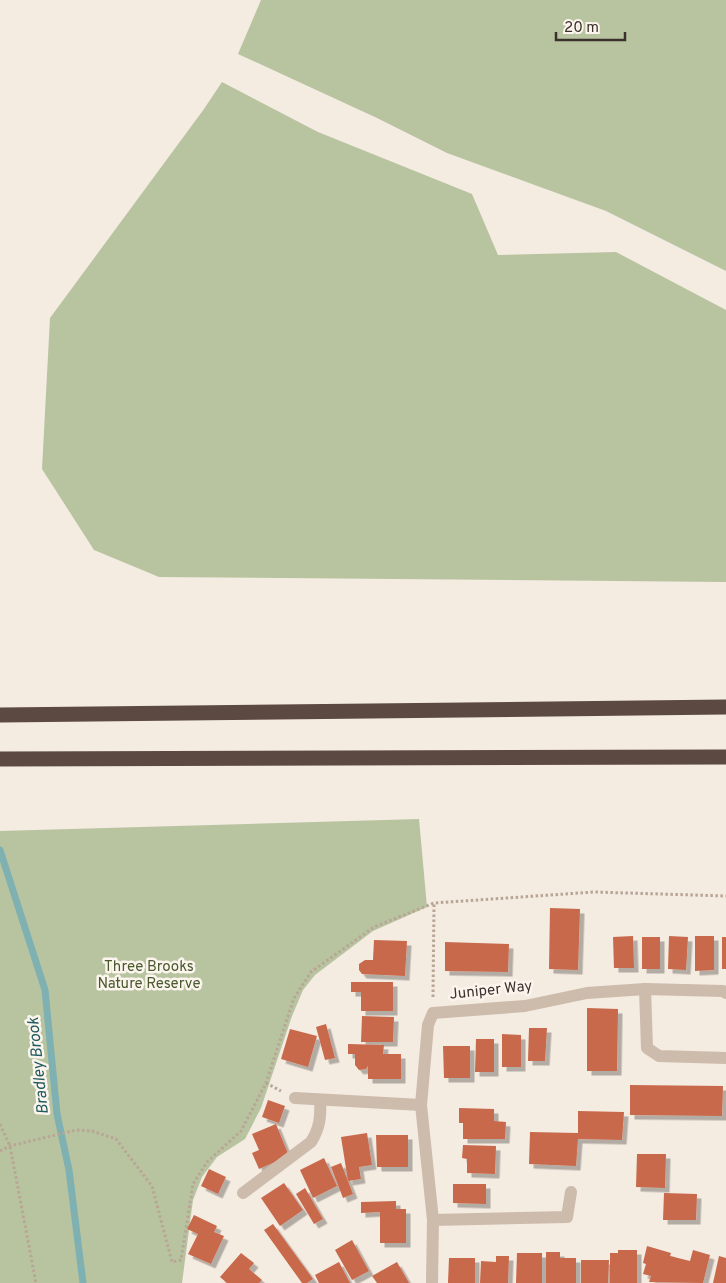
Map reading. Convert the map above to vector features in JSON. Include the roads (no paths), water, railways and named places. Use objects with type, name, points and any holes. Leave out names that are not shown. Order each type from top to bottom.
[{"type":"highway","points":[[0,715],[726,707]]},
{"type":"highway","points":[[0,759],[726,757]]},
{"type":"street","name":"Juniper Way","points":[[432,1283],[433,1220],[421,1105],[428,1025],[433,1013],[525,1006],[587,993],[645,989],[723,991],[726,993]]},
{"type":"street","points":[[645,989],[647,1048],[659,1056],[726,1058]]},
{"type":"street","points":[[295,1098],[421,1105]]},
{"type":"street","points":[[243,1193],[311,1142],[318,1132],[321,1116],[320,1100]]},
{"type":"street","points":[[433,1220],[567,1217],[571,1192]]},
{"type":"waterway","name":"Bradley Brook","points":[[0,850],[45,990],[57,1114],[69,1170],[83,1283]]},
{"type":"park label","name":"Three Brooks Nature Reserve","points":[[149,976]]}]
